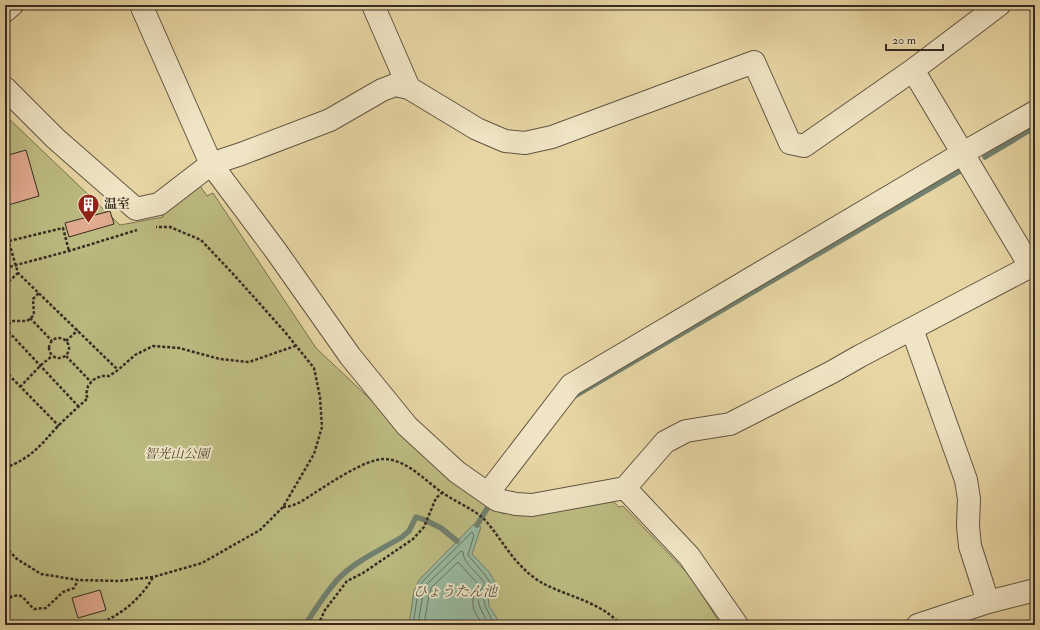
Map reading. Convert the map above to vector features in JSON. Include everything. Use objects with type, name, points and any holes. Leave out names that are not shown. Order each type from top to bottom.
[{"type":"street","points":[[5,11],[12,5]]},
{"type":"street","points":[[142,5],[211,164],[276,251],[350,356],[407,426],[457,472],[493,496],[516,504],[532,505],[625,488],[665,442],[686,431],[730,424],[832,372],[1032,265],[913,70]]},
{"type":"street","points":[[373,5],[409,88]]},
{"type":"street","points":[[5,88],[56,138],[136,209],[159,204],[211,164],[242,154],[330,120],[382,90],[394,85],[409,88],[477,129],[505,141],[525,143],[552,137],[754,62],[790,143],[804,146],[913,70],[999,5]]},
{"type":"street","points":[[493,496],[571,386],[963,153],[1035,112]]},
{"type":"street","points":[[912,329],[966,480],[969,499],[968,526],[970,546],[988,602]]},
{"type":"street","points":[[625,488],[689,556],[738,625]]},
{"type":"street","points":[[918,625],[988,602],[1035,590]]},
{"type":"path","points":[[5,548],[17,559],[40,574],[78,580],[119,582],[153,577],[202,563],[260,530],[283,507],[314,454],[322,426],[320,397],[314,368],[235,276],[201,240],[170,227],[150,227]]},
{"type":"path","points":[[9,241],[63,228],[69,251]]},
{"type":"path","points":[[5,229],[18,272],[118,370]]},
{"type":"path","points":[[5,268],[142,229]]},
{"type":"path","points":[[5,285],[18,272]]},
{"type":"path","points":[[39,293],[33,299],[34,315],[27,321],[12,321],[5,328],[79,407]]},
{"type":"path","points":[[30,318],[52,341]]},
{"type":"path","points":[[66,341],[78,330]]},
{"type":"path","points":[[59,338],[66,341],[69,349],[66,356],[61,358],[55,358],[52,356],[49,350],[50,343],[52,341],[59,338]]},
{"type":"path","points":[[5,468],[33,453],[88,398],[86,395],[88,386],[93,380],[101,376],[109,376],[135,355],[153,346],[179,348],[220,359],[249,362],[295,346]]},
{"type":"path","points":[[20,387],[40,365],[52,356]]},
{"type":"path","points":[[66,356],[91,382]]},
{"type":"path","points":[[5,372],[59,426]]},
{"type":"path","points":[[283,507],[288,507],[303,501],[364,465],[381,459],[392,459],[416,472],[442,493],[482,517],[524,569],[545,584],[599,608],[617,621],[620,625]]},
{"type":"path","points":[[318,625],[325,610],[347,581],[363,573],[413,539],[424,527],[436,498],[442,493],[457,472]]},
{"type":"path","points":[[93,625],[111,618],[136,600],[148,587],[153,577]]},
{"type":"path","points":[[5,599],[18,594],[23,596],[34,609],[46,608],[62,592],[74,588],[78,580]]},
{"type":"green space","name":"智光山公園","points":[[5,115],[120,225],[163,217],[162,206],[198,183],[207,196],[213,193],[316,348],[459,483],[503,514],[608,497],[619,507],[623,506],[691,577],[721,625],[5,625]]},
{"type":"water","name":"ひょうたん池","points":[[474,524],[481,527],[472,554],[489,572],[497,586],[488,595],[489,606],[498,620],[495,625],[409,625],[414,591],[419,580]]},
{"type":"building","points":[[26,150],[39,196],[5,206],[5,156]]},
{"type":"building","name":"温室","points":[[110,211],[114,224],[69,237],[65,223]]},
{"type":"building","points":[[100,590],[106,610],[78,618],[72,598]]},
{"type":"waterway","points":[[985,157],[1035,127]]},
{"type":"waterway","points":[[573,397],[960,171]]},
{"type":"waterway","points":[[477,525],[491,502]]},
{"type":"waterway","points":[[305,625],[330,588],[346,571],[361,560],[402,537],[409,531],[416,517],[425,520]]},
{"type":"waterway","points":[[427,521],[441,528],[457,541]]},
{"type":"place","name":"温室","points":[[89,224]]}]
